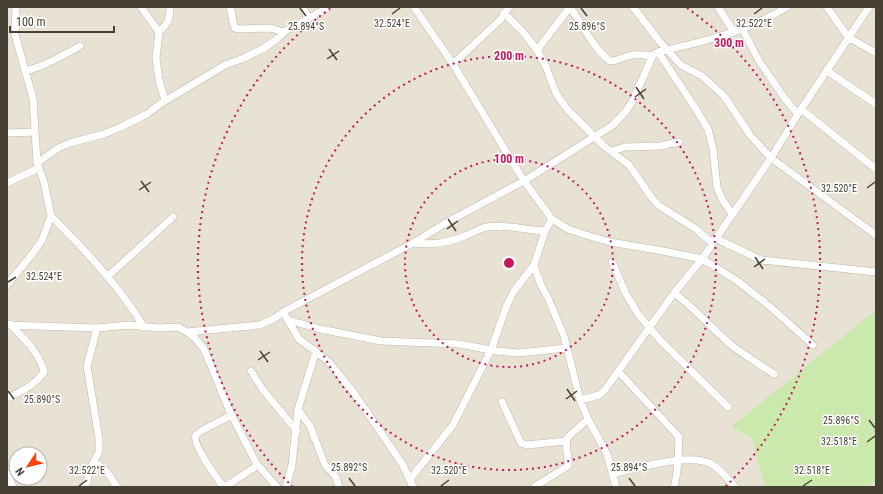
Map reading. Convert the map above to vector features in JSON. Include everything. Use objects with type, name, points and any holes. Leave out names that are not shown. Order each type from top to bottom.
[{"type":"street","points":[[7,285],[33,254],[42,240],[51,216],[44,182],[38,165],[33,98],[15,35],[16,7]]},
{"type":"street","points":[[141,7],[159,32]]},
{"type":"street","points":[[165,101],[159,80],[156,58],[159,32],[170,18],[170,7]]},
{"type":"street","points":[[230,7],[233,14],[232,23],[235,28],[270,28],[284,32]]},
{"type":"street","points":[[303,7],[308,18]]},
{"type":"street","points":[[7,183],[38,165],[58,148],[70,143],[104,134],[147,114],[165,101],[225,65],[264,48],[287,30],[329,7]]},
{"type":"street","points":[[414,7],[453,64],[524,181],[552,219],[568,229],[586,236],[610,242],[702,259],[736,280],[767,304],[813,345]]},
{"type":"street","points":[[537,50],[570,7],[600,52],[610,61],[615,61],[631,55],[656,54],[734,32],[759,22],[787,7]]},
{"type":"street","points":[[633,7],[680,65],[702,76],[724,97],[750,135],[771,158],[876,235]]},
{"type":"street","points":[[718,7],[734,32]]},
{"type":"street","points":[[828,7],[848,37],[876,53]]},
{"type":"street","points":[[580,400],[599,396],[619,372],[674,293],[702,259],[771,158],[799,112],[869,7]]},
{"type":"street","points":[[453,64],[500,20],[507,10],[537,50],[546,67],[556,93],[563,104],[595,137],[629,165],[648,194],[658,205],[714,240],[761,260],[811,264],[876,272]]},
{"type":"street","points":[[742,28],[766,72],[786,100],[799,112],[876,169]]},
{"type":"street","points":[[25,71],[57,59],[80,46]]},
{"type":"street","points":[[187,332],[260,325],[413,243],[449,221],[524,181],[613,125],[626,111],[633,100],[656,54]]},
{"type":"street","points":[[656,54],[696,109],[708,129],[714,149],[717,187],[722,199],[732,214]]},
{"type":"street","points":[[827,71],[876,104]]},
{"type":"street","points":[[7,133],[35,132]]},
{"type":"street","points":[[612,151],[625,147],[660,146],[679,142]]},
{"type":"street","points":[[51,216],[74,239],[123,294],[144,327]]},
{"type":"street","points":[[107,277],[173,217]]},
{"type":"street","points":[[410,479],[453,425],[491,350],[507,305],[514,291],[534,265],[545,231],[552,219]]},
{"type":"street","points":[[413,243],[426,245],[459,239],[482,228],[495,226],[545,231]]},
{"type":"street","points":[[612,262],[638,314],[728,407]]},
{"type":"street","points":[[534,265],[541,285],[564,336],[580,400],[588,420],[607,454],[616,487]]},
{"type":"street","points":[[674,293],[686,301],[730,343],[753,361],[774,374]]},
{"type":"street","points":[[283,312],[299,339],[328,361],[354,393],[384,437],[410,479],[413,487]]},
{"type":"street","points":[[288,320],[320,329],[381,340],[459,344],[519,353],[566,348]]},
{"type":"street","points":[[8,324],[97,328],[129,325],[160,328],[178,327],[187,332],[195,338],[204,349],[232,415],[258,465],[277,487]]},
{"type":"street","points":[[7,398],[28,388],[41,377],[44,372],[42,364],[33,350],[8,324]]},
{"type":"street","points":[[85,487],[94,461],[99,452],[99,439],[87,366],[97,328]]},
{"type":"street","points":[[286,487],[292,465],[297,431],[298,409],[316,351]]},
{"type":"street","points":[[251,371],[263,390],[297,431]]},
{"type":"street","points":[[619,372],[679,437],[677,460],[678,476],[674,487]]},
{"type":"street","points":[[502,402],[521,443],[527,445],[566,441]]},
{"type":"street","points":[[298,409],[310,426],[325,465],[336,476],[339,487]]},
{"type":"street","points":[[232,415],[196,435],[195,440],[197,447],[215,477],[225,487],[258,465]]},
{"type":"street","points":[[534,487],[568,466],[569,459],[566,441],[568,437],[588,420]]},
{"type":"street","points":[[612,474],[677,460],[701,461],[712,464],[726,476],[735,487]]},
{"type":"street","points":[[94,461],[108,473],[116,487]]},
{"type":"street","points":[[7,474],[13,487]]},
{"type":"shaded area","points":[[7,7],[876,7],[876,487],[7,487]]},
{"type":"green space","points":[[876,310],[876,481],[867,487],[765,487],[752,438],[731,427]]}]
